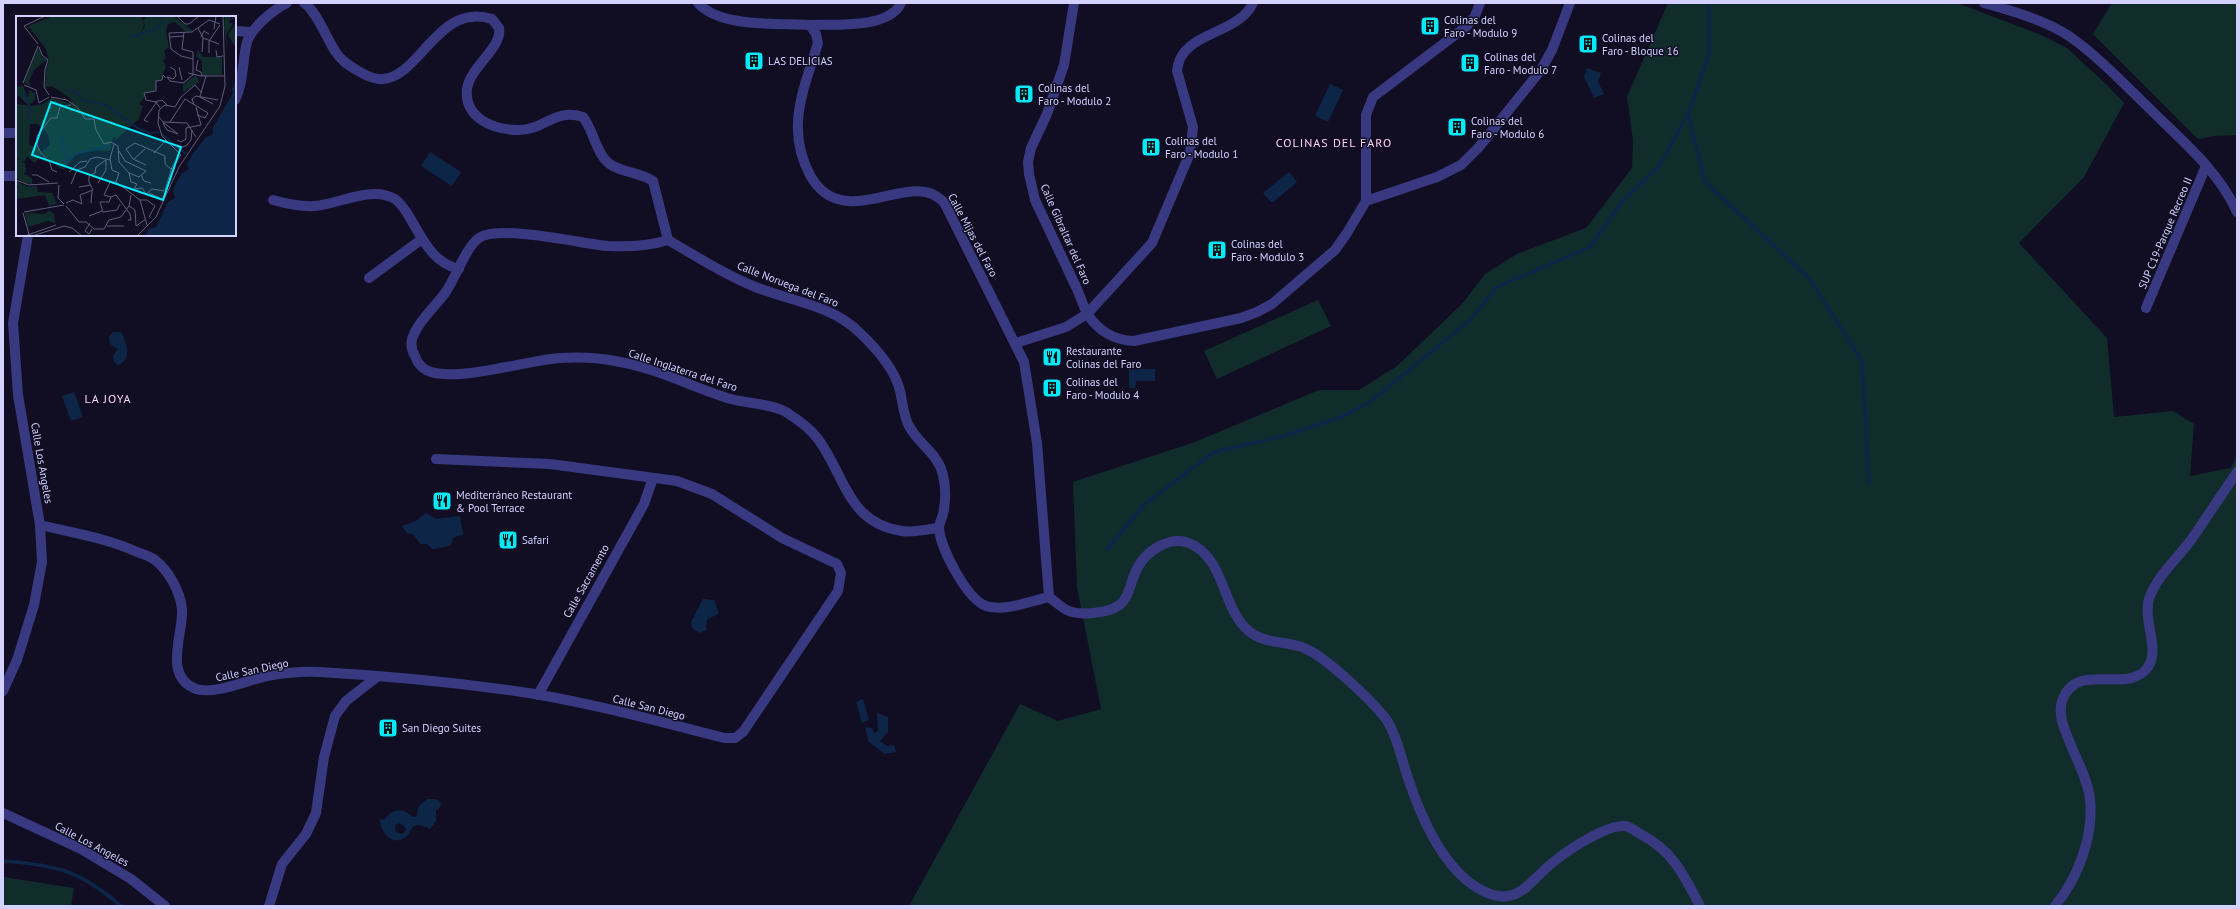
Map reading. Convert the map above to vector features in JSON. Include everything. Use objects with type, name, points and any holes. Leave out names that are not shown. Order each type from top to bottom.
[{"type":"street","points":[[236,97],[244,69],[247,42],[252,32],[287,3]]},
{"type":"street","points":[[304,3],[311,10],[341,60],[375,79],[384,79],[403,71],[444,29],[453,23],[479,16],[492,19],[499,28],[498,38],[468,82],[469,109],[475,117],[491,124],[519,130],[530,128],[563,114],[583,116],[590,124],[600,152],[612,166],[645,176],[653,181],[668,240]]},
{"type":"street","points":[[698,3],[705,10],[726,20],[810,24],[855,23],[876,20],[889,16],[898,9],[901,3]]},
{"type":"street","name":"Calle Gibraltar del Faro","points":[[1074,3],[1064,65],[1047,114],[1031,148],[1028,162],[1031,188],[1087,314],[1095,325],[1107,334],[1120,340],[1134,341],[1241,318],[1257,312],[1278,300],[1334,250],[1347,233],[1366,201]]},
{"type":"street","points":[[1016,344],[1066,327],[1087,314],[1152,243],[1190,153],[1193,127],[1177,71],[1178,62],[1182,54],[1190,46],[1236,23],[1246,15],[1253,3]]},
{"type":"street","points":[[1480,3],[1467,26],[1372,97],[1366,115],[1366,201],[1437,177],[1461,165],[1479,147],[1541,70],[1552,50],[1570,3]]},
{"type":"street","points":[[1984,3],[2038,21],[2068,36],[2116,76],[2206,166],[2223,186],[2237,212]]},
{"type":"street","name":"Calle Mijas del Faro","points":[[810,24],[816,34],[818,43],[798,108],[797,128],[799,148],[814,182],[828,195],[839,200],[855,202],[918,191],[929,192],[939,196],[945,204],[1024,362],[1037,442],[1049,597]]},
{"type":"street","points":[[236,31],[252,32]]},
{"type":"street","points":[[3,133],[16,133]]},
{"type":"street","name":"SUP C19-Parque Recreo II","points":[[2146,308],[2206,166]]},
{"type":"street","points":[[3,176],[16,176]]},
{"type":"street","points":[[273,200],[293,206],[314,206],[335,203],[360,195],[373,194],[395,199],[403,206],[422,239],[438,260],[459,269]]},
{"type":"street","name":"Calle Inglaterra del Faro","points":[[668,240],[651,246],[608,246],[559,238],[492,234],[480,237],[473,244],[446,293],[422,321],[413,335],[411,342],[413,352],[418,363],[424,369],[436,373],[478,372],[562,358],[619,362],[646,369],[733,399],[784,411],[805,426],[817,437],[829,457],[847,494],[864,514],[878,524],[903,532],[939,528]]},
{"type":"street","name":"Calle Los Angeles","points":[[3,691],[17,660],[34,605],[42,562],[40,525],[18,395],[13,323],[28,236]]},
{"type":"street","points":[[369,278],[422,239]]},
{"type":"street","name":"Calle Noruega del Faro","points":[[668,240],[721,271],[753,286],[837,315],[860,333],[892,371],[900,390],[902,407],[909,426],[918,438],[932,452],[939,463],[946,493],[939,528]]},
{"type":"street","name":"Calle San Diego","points":[[40,525],[118,543],[154,560],[171,578],[179,594],[182,609],[180,636],[176,657],[177,663],[184,680],[195,689],[212,691],[266,677],[294,672],[378,676],[538,695],[645,718],[724,738],[735,738],[743,732],[838,591],[841,573],[837,564],[782,538],[712,494],[677,481],[550,464],[436,459]]},
{"type":"street","points":[[2055,906],[2065,894],[2079,867],[2086,842],[2090,811],[2090,798],[2086,783],[2061,714],[2064,697],[2074,684],[2083,680],[2133,677],[2142,673],[2148,667],[2152,658],[2152,648],[2147,618],[2147,606],[2151,594],[2158,581],[2190,540],[2237,472]]},
{"type":"street","name":"Calle Sacramento","points":[[538,695],[644,504],[653,478]]},
{"type":"street","points":[[939,528],[959,579],[969,592],[986,606],[1000,607],[1049,597],[1071,612],[1101,612],[1118,606],[1127,597],[1135,572],[1144,558],[1155,549],[1168,542],[1182,541],[1194,545],[1205,554],[1217,573],[1240,623],[1252,634],[1267,640],[1290,643],[1306,648],[1345,678],[1387,721],[1396,738],[1415,799],[1428,828],[1443,853],[1462,875],[1482,890],[1498,897],[1516,894],[1530,886],[1550,865],[1578,846],[1610,828],[1626,826],[1651,839],[1672,857],[1686,877],[1700,906]]},
{"type":"street","points":[[269,906],[282,864],[306,834],[316,813],[324,757],[335,716],[346,701],[378,676]]},
{"type":"street","name":"Calle Los Angeles","points":[[3,813],[80,849],[131,879],[164,906]]},
{"type":"green space","points":[[1668,3],[1957,3],[2041,35],[2067,48],[2124,103],[2084,177],[2019,243],[2107,338],[2114,417],[2173,411],[2194,424],[2190,476],[2231,468],[2237,456],[2237,906],[909,906],[1020,704],[1058,721],[1101,709],[1077,587],[1073,482],[1195,442],[1319,390],[1359,390],[1397,366],[1463,303],[1485,274],[1517,254],[1586,228],[1632,168],[1633,140],[1627,97]]},
{"type":"green space","points":[[2112,3],[2237,3],[2237,135],[2213,136],[2198,139],[2093,34]]},
{"type":"green space","points":[[1318,300],[1331,326],[1217,379],[1204,351]]},
{"type":"green space","points":[[3,877],[74,888],[71,906],[3,905]]},
{"type":"water","points":[[1587,68],[1601,73],[1598,82],[1604,94],[1594,98],[1584,77]]},
{"type":"water","points":[[1330,84],[1343,90],[1328,122],[1315,116]]},
{"type":"water","points":[[430,152],[461,172],[452,186],[421,166]]},
{"type":"water","points":[[1289,172],[1297,182],[1272,203],[1263,193]]},
{"type":"water","points":[[113,332],[121,332],[127,346],[126,359],[118,365],[114,362],[113,356],[118,349],[110,344],[109,337]]},
{"type":"water","points":[[1129,369],[1155,369],[1155,381],[1136,381],[1135,388],[1129,388]]},
{"type":"water","points":[[74,392],[83,417],[71,421],[62,396]]},
{"type":"water","points":[[426,513],[436,519],[460,516],[463,535],[454,537],[450,546],[433,549],[427,544],[420,544],[413,534],[407,533],[402,526],[416,521]]},
{"type":"water","points":[[703,599],[714,600],[719,613],[707,620],[706,630],[699,633],[692,628],[691,622]]},
{"type":"water","points":[[863,699],[869,720],[862,723],[856,702]]},
{"type":"water","points":[[877,713],[888,717],[888,732],[880,741],[887,746],[894,745],[896,752],[885,754],[869,742],[865,727],[872,728],[874,733],[878,731]]},
{"type":"water","points":[[427,799],[436,799],[441,803],[440,807],[436,810],[436,821],[430,829],[421,825],[416,825],[412,827],[407,836],[397,840],[393,840],[385,834],[382,829],[380,819],[384,820],[391,813],[398,810],[416,817],[419,806]],"holes":[[[400,823],[406,828],[404,833],[401,834],[396,832],[395,825]]]},
{"type":"waterway","points":[[1107,549],[1145,504],[1214,452],[1284,436],[1341,417],[1370,402],[1470,320],[1497,287],[1590,247],[1621,203],[1659,166],[1688,114],[1709,55],[1709,3]]},
{"type":"waterway","points":[[1688,114],[1705,182],[1809,278],[1862,361],[1869,483]]},
{"type":"waterway","points":[[3,861],[38,865],[66,872],[92,884],[121,906]]},
{"type":"place","name":"Colinas del Faro - Modulo 9","points":[[1430,26]]},
{"type":"place","name":"Colinas del Faro - Bloque 16","points":[[1588,44]]},
{"type":"place","name":"LAS DELICIAS","points":[[754,61]]},
{"type":"place","name":"Colinas del Faro - Modulo 7","points":[[1470,63]]},
{"type":"place","name":"Colinas del Faro - Modulo 2","points":[[1024,94]]},
{"type":"place","name":"Colinas del Faro - Modulo 6","points":[[1457,127]]},
{"type":"place","name":"Colinas del Faro - Modulo 1","points":[[1151,147]]},
{"type":"place","name":"Colinas del Faro - Modulo 3","points":[[1217,250]]},
{"type":"place","name":"Restaurante Colinas del Faro","points":[[1052,357]]},
{"type":"place","name":"Colinas del Faro - Modulo 4","points":[[1052,388]]},
{"type":"place","name":"Mediterráneo Restaurant & Pool Terrace","points":[[442,501]]},
{"type":"place","name":"Safari","points":[[508,540]]},
{"type":"place","name":"San Diego Suites","points":[[388,728]]},
{"type":"district","name":"COLINAS DEL FARO","points":[[1334,143]]},
{"type":"district","name":"LA JOYA","points":[[108,399]]}]
